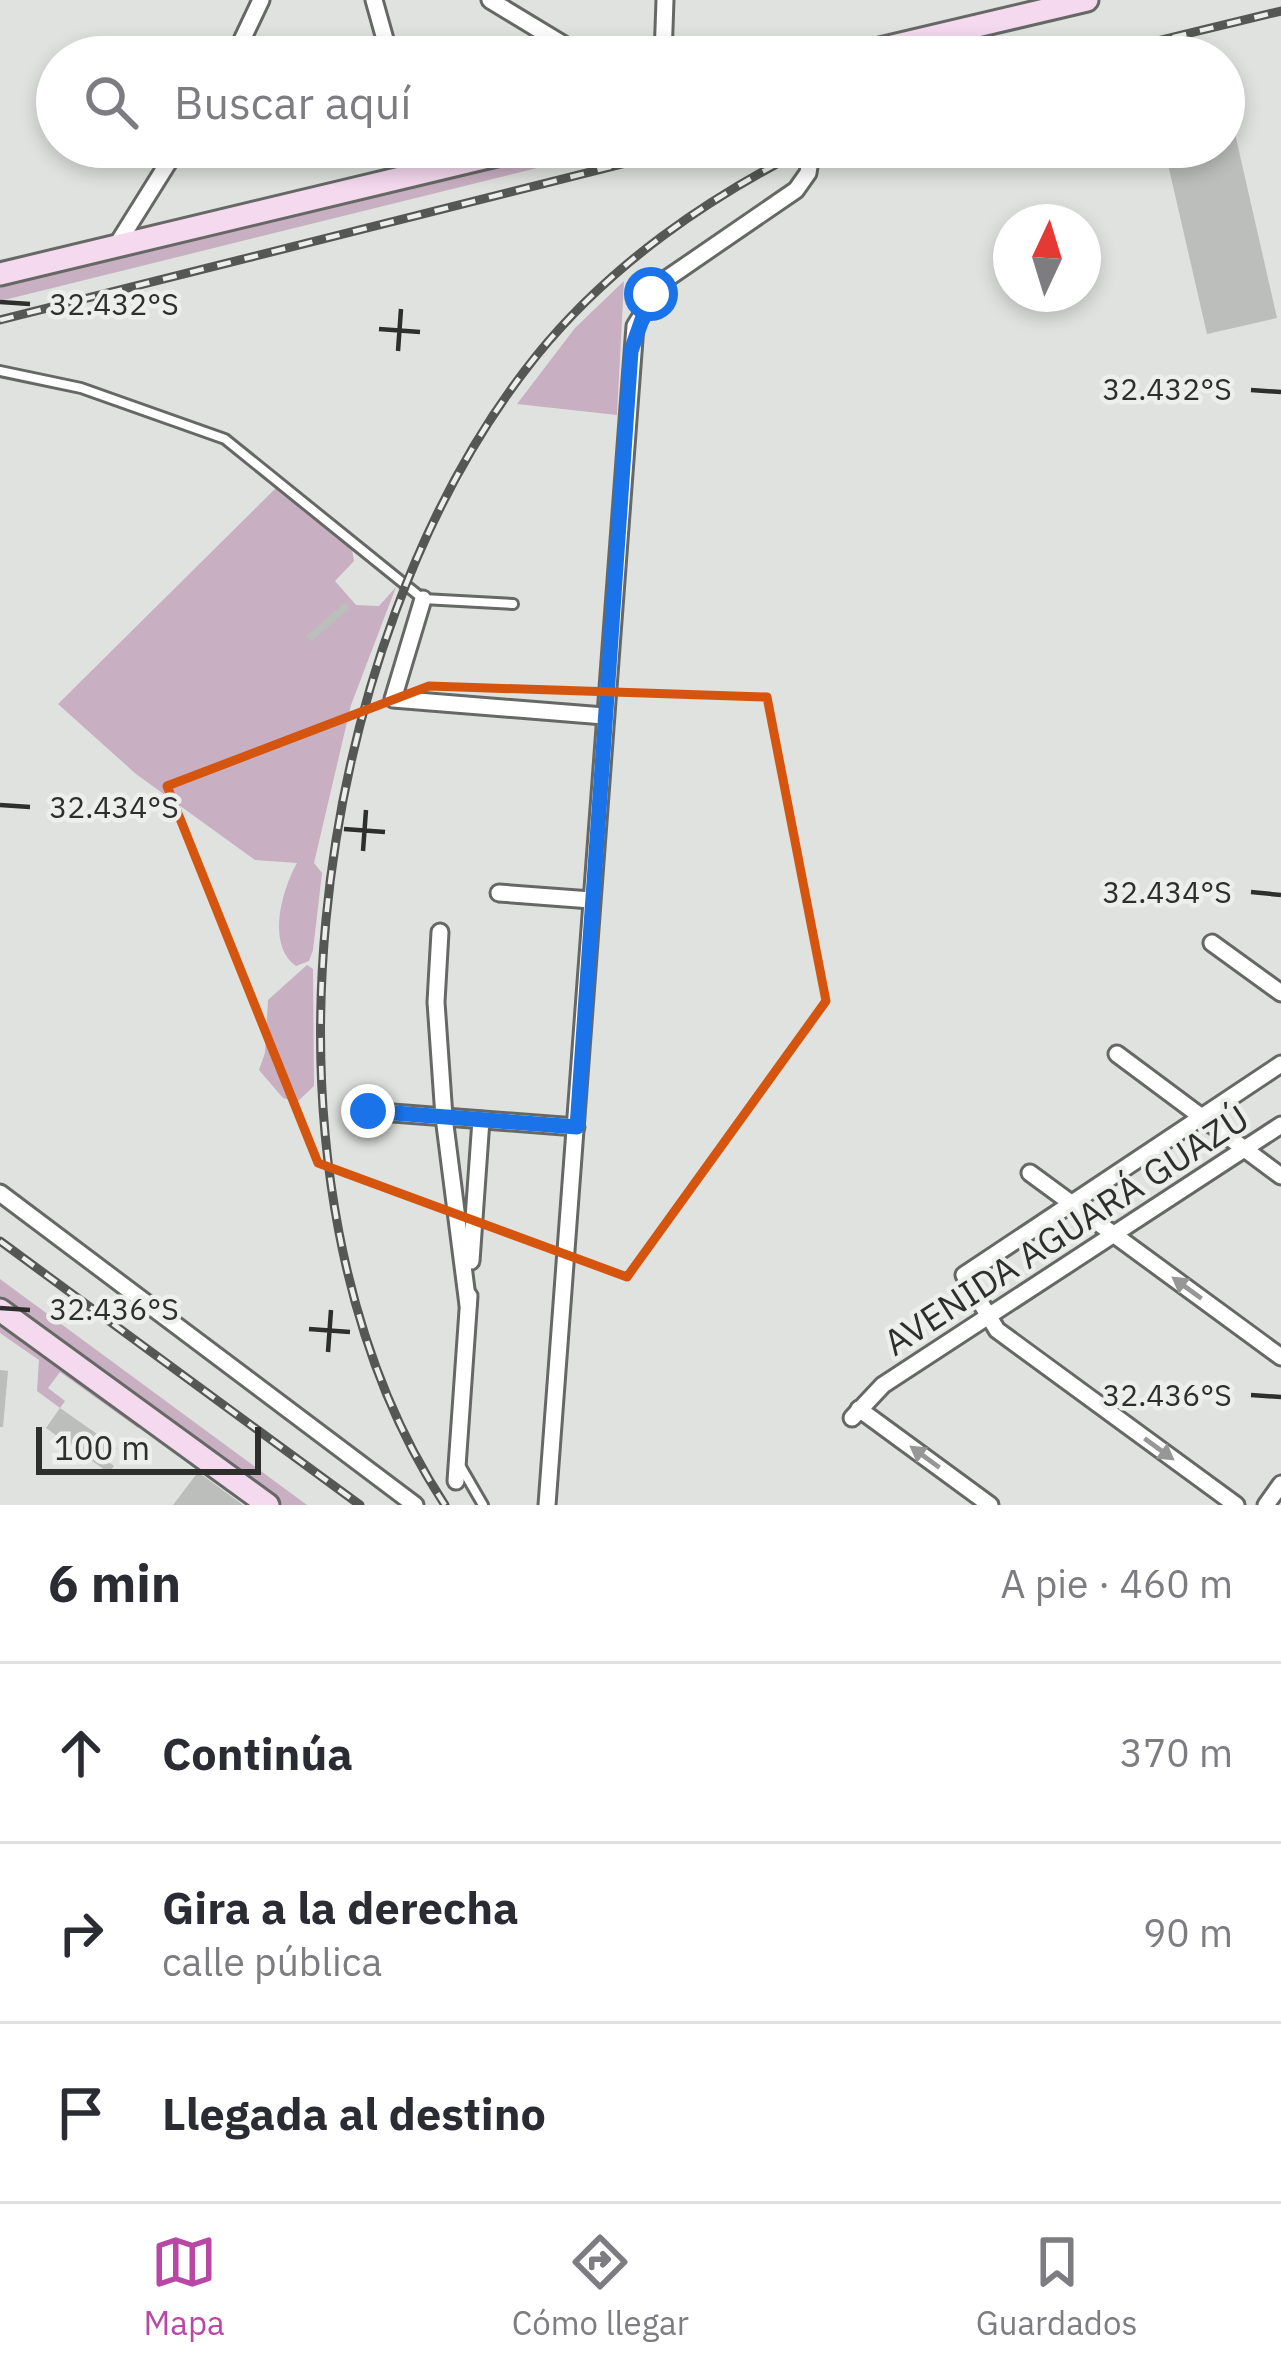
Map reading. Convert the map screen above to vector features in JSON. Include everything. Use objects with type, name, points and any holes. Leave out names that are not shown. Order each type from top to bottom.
[{"type":"main road","points":[[935,36],[1087,0]]},
{"type":"main road","points":[[0,274],[447,168]]},
{"type":"main road","points":[[0,1310],[268,1505]]},
{"type":"street","points":[[244,36],[261,0]]},
{"type":"street","points":[[374,0],[384,36]]},
{"type":"street","points":[[490,0],[549,36]]},
{"type":"street","points":[[664,36],[665,0]]},
{"type":"street","points":[[115,249],[165,168]]},
{"type":"street","points":[[421,168],[423,174]]},
{"type":"street","points":[[547,1505],[635,326],[662,282],[796,190],[809,168]]},
{"type":"street","points":[[424,599],[393,699],[604,716]]},
{"type":"street","points":[[499,893],[591,900]]},
{"type":"street","points":[[440,932],[437,1022],[444,1117],[468,1305]]},
{"type":"street","points":[[1212,943],[1281,993]]},
{"type":"street","points":[[1118,1054],[1281,1176]]},
{"type":"street","name":"AVENIDA AGUARÁ GUAZÚ","points":[[987,1317],[964,1275],[1281,1064]]},
{"type":"street","points":[[368,1111],[577,1127]]},
{"type":"street","points":[[456,1481],[482,1120]]},
{"type":"street","name":"AVENIDA AGUARÁ GUAZÚ","points":[[990,1505],[856,1413],[883,1385],[1281,1125]]},
{"type":"street","points":[[1030,1173],[1281,1357]]},
{"type":"street","points":[[0,1193],[416,1505]]},
{"type":"street","points":[[987,1317],[997,1330],[1236,1505]]},
{"type":"street","points":[[1265,1505],[1281,1484]]},
{"type":"lane","points":[[0,371],[81,388],[225,439],[424,599],[513,604]]},
{"type":"lane","points":[[457,1460],[483,1505]]},
{"type":"highlighted area","points":[[429,686],[767,697],[826,1001],[627,1277],[318,1163],[167,786]]},
{"type":"shaded area","points":[[479,168],[537,168],[0,301],[0,284]]},
{"type":"shaded area","points":[[624,281],[617,415],[517,404],[575,328]]},
{"type":"shaded area","points":[[276,488],[352,550],[354,561],[335,581],[356,605],[379,606],[396,587],[351,705],[314,863],[322,873],[313,950],[309,961],[296,966],[281,945],[279,931],[282,902],[297,863],[255,860],[136,774],[58,704]]},
{"type":"shaded area","points":[[307,965],[313,969],[314,1086],[297,1102],[283,1098],[259,1070],[265,1053],[268,1000]]},
{"type":"shaded area","points":[[0,1279],[307,1505],[282,1505],[0,1298]]},
{"type":"shaded area","points":[[0,1321],[142,1424],[138,1428],[60,1372],[48,1388],[65,1401],[60,1408],[37,1391],[39,1360],[0,1333]]},
{"type":"building","points":[[1169,168],[1243,168],[1277,318],[1207,334]]},
{"type":"building","points":[[345,602],[350,608],[311,642],[306,636]]},
{"type":"building","points":[[0,1370],[8,1371],[3,1427],[0,1427]]},
{"type":"building","points":[[60,1408],[117,1448],[107,1461],[114,1466],[109,1473],[46,1428]]},
{"type":"building","points":[[198,1472],[243,1505],[173,1505]]},
{"type":"railway","points":[[1178,36],[1281,11]]},
{"type":"railway","points":[[0,320],[606,168]]},
{"type":"railway","points":[[445,1505],[380,1377],[339,1232],[322,1078],[326,920],[351,762],[396,612],[458,474],[537,355],[628,263],[697,212],[771,168]]},
{"type":"railway","points":[[0,1241],[360,1505]]},
{"type":"route","points":[[368,1111],[577,1127],[631,351],[635,326],[651,294]]}]
